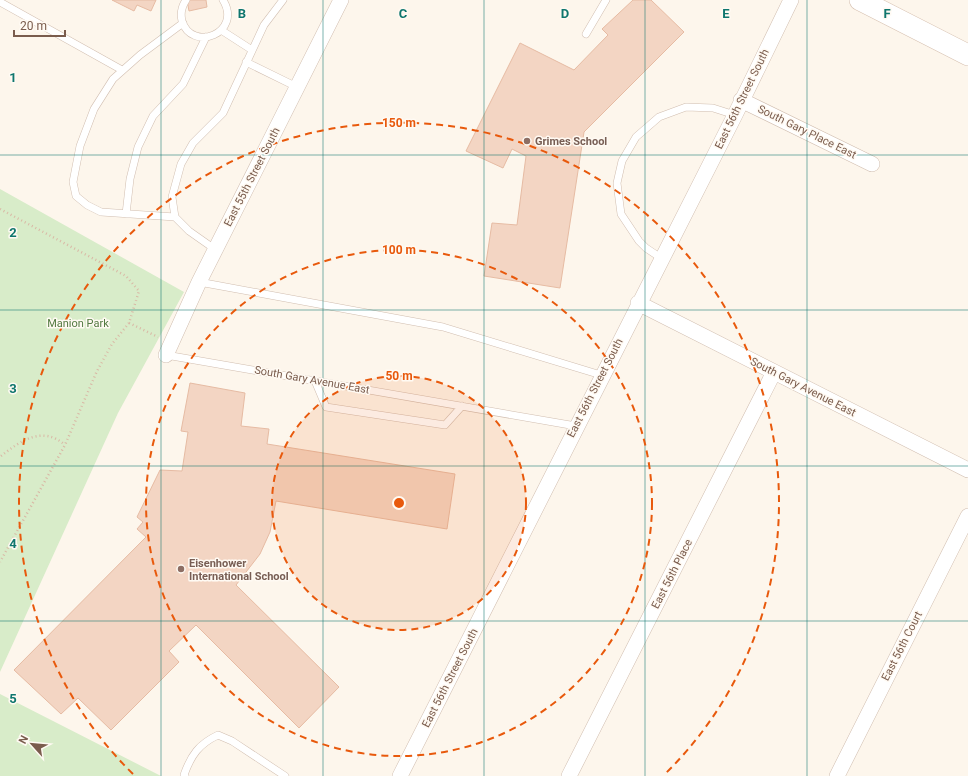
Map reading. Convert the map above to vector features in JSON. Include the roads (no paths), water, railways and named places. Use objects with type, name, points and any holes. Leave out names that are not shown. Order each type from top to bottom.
[{"type":"main road","points":[[860,0],[968,55]]},
{"type":"street","name":"East 55th Street South","points":[[168,349],[341,0]]},
{"type":"street","name":"East 56th Street South","points":[[400,776],[601,375],[742,100],[790,0]]},
{"type":"street","name":"South Gary Place East","points":[[742,100],[872,164]]},
{"type":"street","name":"South Gary Avenue East","points":[[638,303],[968,470]]},
{"type":"street","name":"East 56th Place","points":[[569,776],[774,372]]},
{"type":"street","name":"East 56th Court","points":[[837,776],[968,516]]},
{"type":"lane","points":[[186,0],[181,10],[183,23],[192,34],[206,37],[221,30],[228,16],[223,0]]},
{"type":"lane","points":[[216,250],[189,231],[175,217],[172,197],[181,164],[193,143],[223,113],[264,25],[283,0]]},
{"type":"lane","points":[[586,34],[606,0]]},
{"type":"lane","points":[[0,2],[122,70]]},
{"type":"lane","points":[[175,217],[101,212],[87,205],[76,196],[73,182],[80,146],[94,109],[113,79],[140,55],[183,23]]},
{"type":"lane","points":[[221,30],[252,50]]},
{"type":"lane","points":[[126,214],[130,179],[138,147],[154,116],[183,84],[206,37]]},
{"type":"lane","points":[[246,62],[297,87]]},
{"type":"lane","points":[[661,258],[646,248],[639,241],[621,214],[617,183],[622,161],[636,138],[658,117],[686,107],[713,108],[734,115]]},
{"type":"lane","points":[[200,282],[443,327],[601,375]]},
{"type":"lane","name":"South Gary Avenue East","points":[[168,349],[315,380],[576,426]]},
{"type":"lane","points":[[315,380],[326,407],[445,424],[462,406]]},
{"type":"lane","points":[[185,776],[184,775],[190,758],[207,740],[218,735],[232,741],[285,776]]},
{"type":"place","name":"Grimes School","points":[[527,141]]},
{"type":"place","name":"Eisenhower International School","points":[[181,569]]},
{"type":"park label","name":"Manion Park","points":[[78,323]]}]
